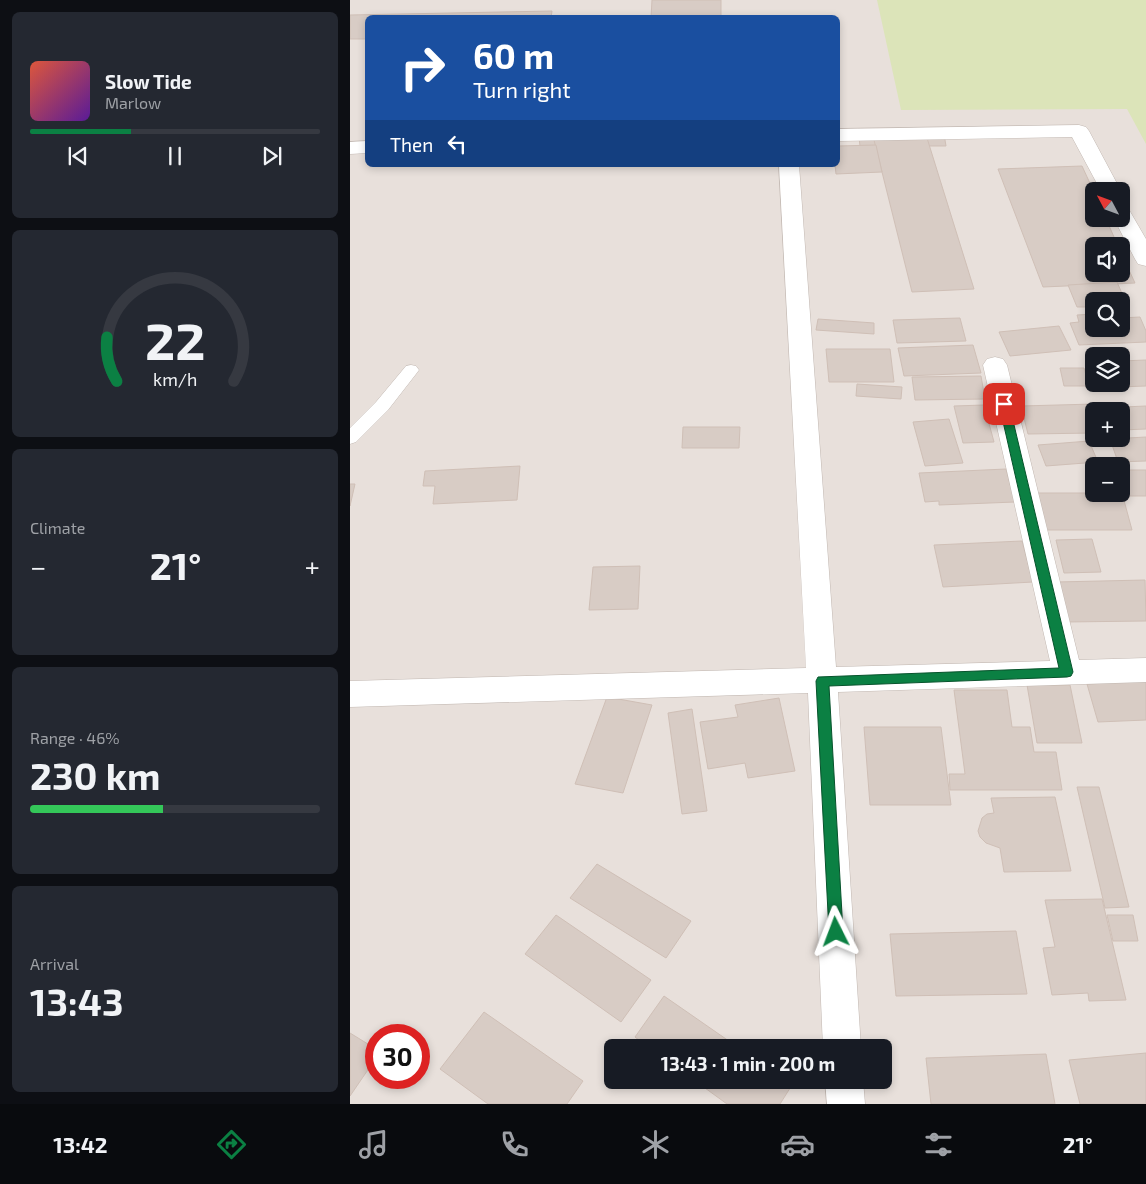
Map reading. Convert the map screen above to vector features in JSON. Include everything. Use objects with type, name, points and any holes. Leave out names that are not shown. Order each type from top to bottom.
[{"type":"street","points":[[840,135],[1079,131],[1105,182]]},
{"type":"street","points":[[350,148],[365,147]]},
{"type":"street","points":[[789,167],[822,681],[842,1039]]},
{"type":"street","points":[[1130,228],[1146,259]]},
{"type":"street","points":[[995,365],[1067,672]]},
{"type":"street","points":[[350,694],[1146,670]]},
{"type":"street","points":[[845,1089],[846,1104]]},
{"type":"lane","points":[[350,438],[382,406],[411,370]]},
{"type":"shaded area","points":[[350,0],[1146,0],[1146,1104],[350,1104]]},
{"type":"green space","points":[[877,0],[1146,0],[1146,144],[1127,109],[901,110]]},
{"type":"building","points":[[652,0],[721,0],[721,15],[651,15]]},
{"type":"building","points":[[552,11],[551,15],[365,15],[365,39],[350,39],[350,15]]},
{"type":"building","points":[[943,128],[946,146],[860,146],[858,129]]},
{"type":"building","points":[[927,138],[974,289],[912,292],[874,140]]},
{"type":"building","points":[[876,145],[882,172],[836,174],[835,167],[840,167],[840,146]]},
{"type":"building","points":[[1082,166],[1089,182],[1085,182],[1085,228],[1110,228],[1114,237],[1085,237],[1085,282],[1130,282],[1130,272],[1135,283],[1043,287],[998,169]]},
{"type":"building","points":[[1117,282],[1121,292],[1085,292],[1085,307],[1077,307],[1068,285]]},
{"type":"building","points":[[1077,315],[1085,315],[1085,337],[1130,337],[1130,318],[1140,317],[1146,331],[1146,342],[1079,345],[1070,323],[1079,322]]},
{"type":"building","points":[[960,318],[966,341],[897,343],[893,320]]},
{"type":"building","points":[[818,319],[874,323],[874,334],[816,330]]},
{"type":"building","points":[[1059,326],[1071,350],[1010,356],[999,332]]},
{"type":"building","points":[[973,345],[981,373],[904,376],[898,348]]},
{"type":"building","points":[[826,349],[890,349],[894,382],[829,382]]},
{"type":"building","points":[[1146,360],[1146,386],[1130,387],[1130,361]]},
{"type":"building","points":[[1060,368],[1084,368],[1085,386],[1064,386]]},
{"type":"building","points":[[981,376],[985,399],[915,400],[912,377]]},
{"type":"building","points":[[857,384],[902,387],[901,399],[856,396]]},
{"type":"building","points":[[1085,404],[1085,433],[1028,434],[1021,406]]},
{"type":"building","points":[[984,405],[994,442],[963,443],[954,406]]},
{"type":"building","points":[[1146,406],[1146,429],[1130,430],[1130,407]]},
{"type":"building","points":[[949,419],[963,463],[925,466],[913,422]]},
{"type":"building","points":[[683,427],[740,427],[739,448],[682,448]]},
{"type":"building","points":[[1146,437],[1146,461],[1130,462],[1130,457],[1116,457],[1113,447],[1130,447],[1130,438]]},
{"type":"building","points":[[1085,441],[1085,447],[1092,447],[1096,457],[1085,457],[1085,463],[1046,466],[1038,445]]},
{"type":"building","points":[[520,466],[517,500],[433,504],[435,486],[423,486],[425,471]]},
{"type":"building","points":[[1006,469],[1015,502],[939,505],[939,501],[925,502],[919,473]]},
{"type":"building","points":[[1130,470],[1146,470],[1146,496],[1130,496]]},
{"type":"building","points":[[350,484],[355,484],[350,506]]},
{"type":"building","points":[[1038,493],[1085,493],[1085,502],[1124,502],[1132,530],[1046,530]]},
{"type":"building","points":[[1092,539],[1101,572],[1064,573],[1056,540]]},
{"type":"building","points":[[1022,541],[1033,582],[943,587],[934,545]]},
{"type":"building","points":[[640,566],[638,609],[589,610],[593,567]]},
{"type":"building","points":[[1145,580],[1146,621],[1065,622],[1056,582]]},
{"type":"building","points":[[1146,681],[1146,720],[1098,722],[1087,684]]},
{"type":"building","points":[[1027,685],[1070,685],[1082,743],[1037,743]]},
{"type":"building","points":[[954,690],[1007,690],[1012,727],[1030,727],[1034,752],[1056,752],[1062,790],[950,790],[949,774],[965,774]]},
{"type":"building","points":[[607,697],[652,705],[623,793],[575,784]]},
{"type":"building","points":[[779,698],[795,771],[748,778],[745,763],[708,769],[700,722],[738,717],[735,705]]},
{"type":"building","points":[[692,709],[707,811],[682,814],[668,713]]},
{"type":"building","points":[[864,727],[941,727],[951,805],[870,805]]},
{"type":"building","points":[[1077,787],[1099,787],[1129,907],[1105,908]]},
{"type":"building","points":[[1055,797],[1071,871],[1004,872],[1000,848],[986,843],[980,837],[978,831],[982,818],[987,814],[994,813],[991,798]]},
{"type":"building","points":[[597,864],[691,921],[666,958],[570,898]]},
{"type":"building","points":[[1102,899],[1126,1000],[1089,1001],[1088,993],[1052,995],[1043,948],[1055,947],[1045,900]]},
{"type":"building","points":[[556,915],[651,980],[621,1022],[525,954]]},
{"type":"building","points":[[1107,915],[1133,915],[1138,941],[1113,941]]},
{"type":"building","points":[[1016,931],[1027,994],[896,996],[890,934]]},
{"type":"building","points":[[664,996],[726,1039],[638,1039],[635,1037]]},
{"type":"building","points":[[484,1012],[583,1081],[567,1104],[488,1104],[440,1069]]},
{"type":"building","points":[[350,1033],[365,1042],[365,1074],[350,1096]]},
{"type":"building","points":[[1146,1053],[1146,1104],[1080,1104],[1069,1060]]},
{"type":"building","points":[[1046,1054],[1055,1104],[931,1104],[926,1058]]},
{"type":"building","points":[[706,1089],[789,1089],[780,1104],[727,1104]]},
{"type":"route","points":[[836,932],[822,681],[1067,672],[1004,404]]}]
